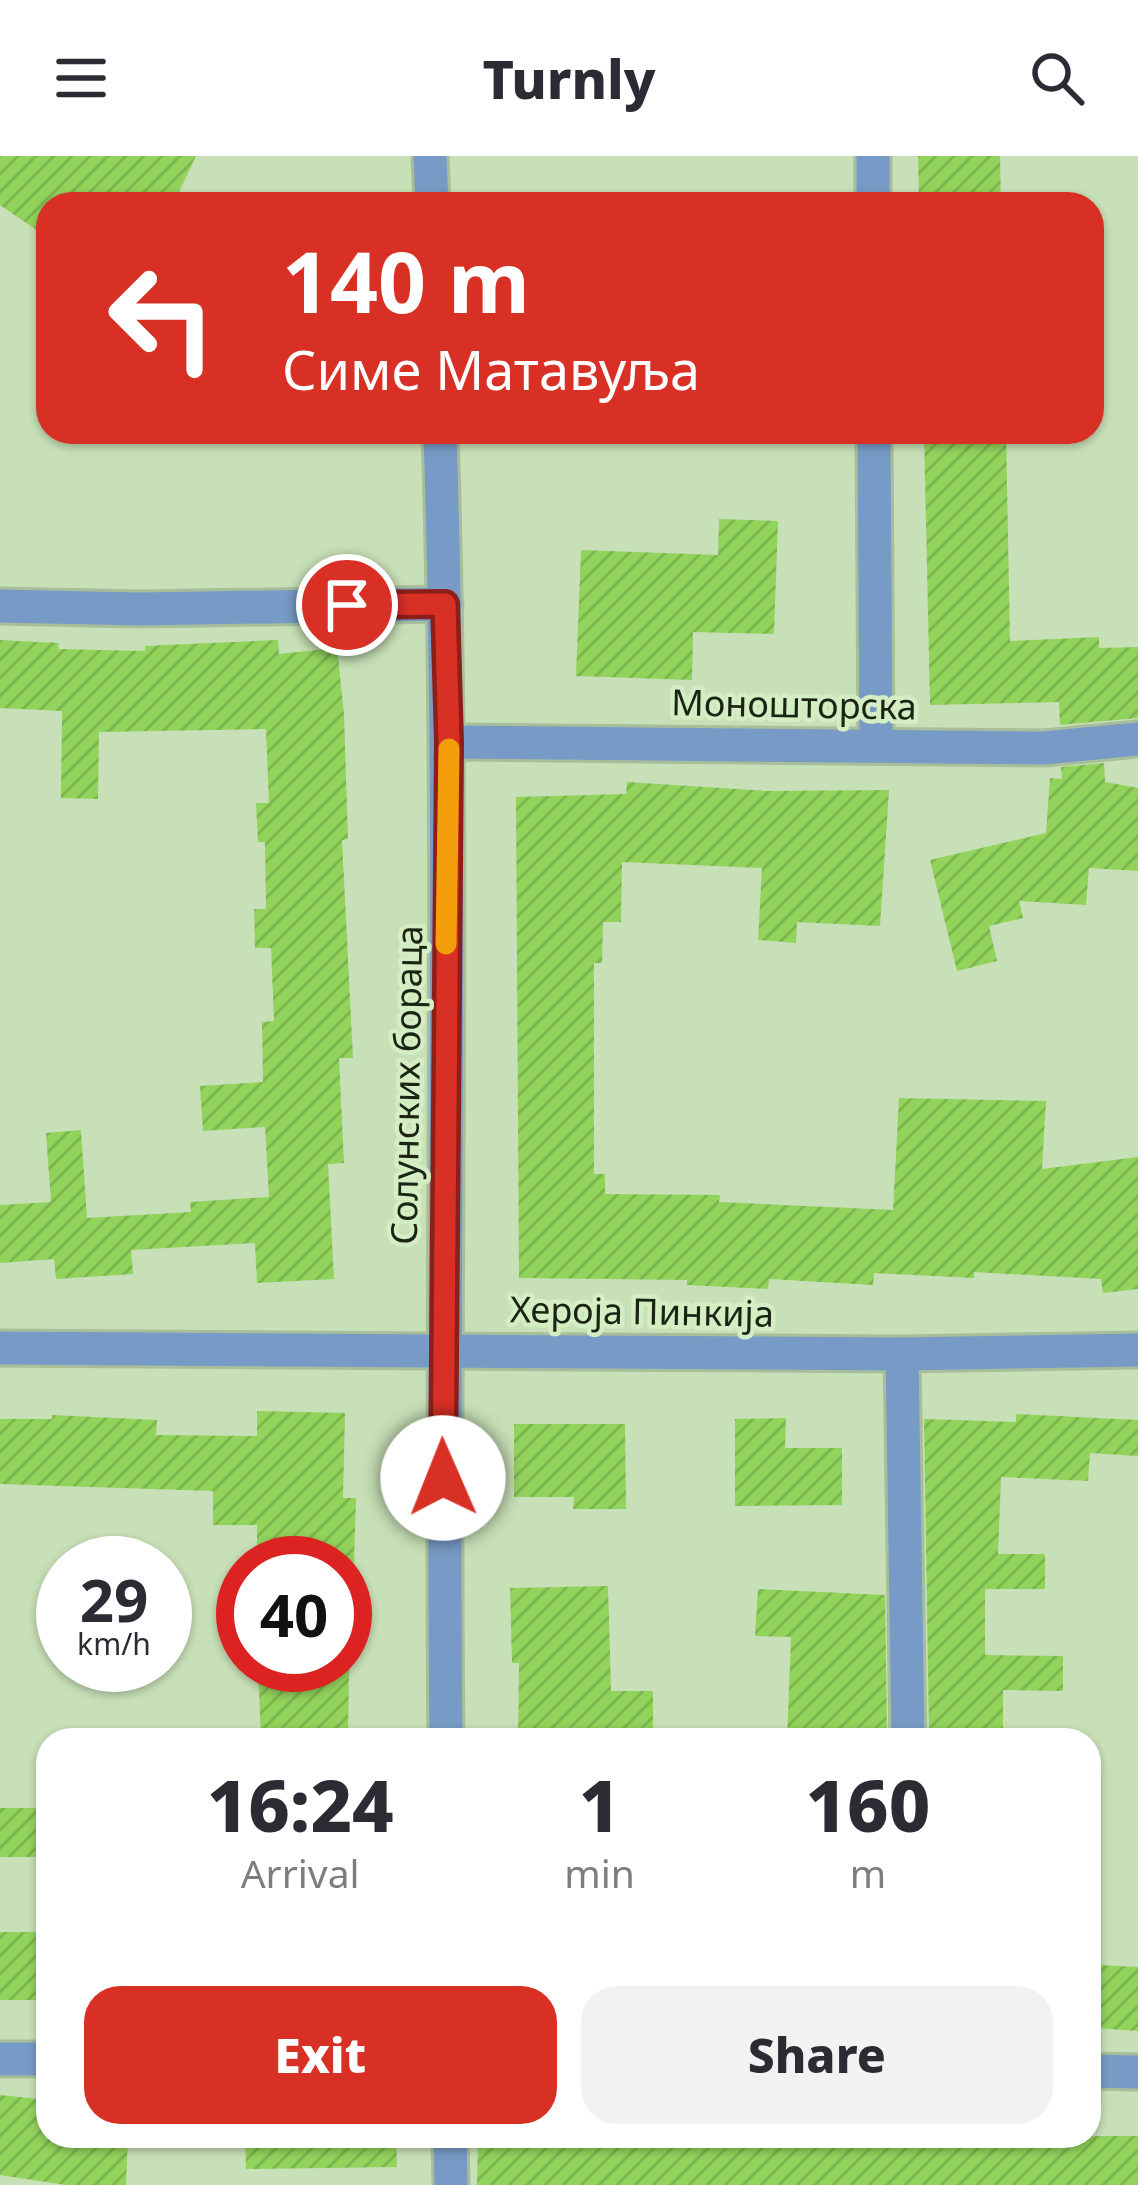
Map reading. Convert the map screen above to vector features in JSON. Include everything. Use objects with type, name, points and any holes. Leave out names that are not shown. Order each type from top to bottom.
[{"type":"street","points":[[430,156],[432,192]]},
{"type":"street","points":[[873,156],[873,192]]},
{"type":"street","name":"Солунских бораца","points":[[440,444],[449,742],[441,1347],[446,1728]]},
{"type":"street","points":[[874,444],[876,743]]},
{"type":"street","points":[[0,606],[445,604]]},
{"type":"street","name":"Моношторска","points":[[449,742],[1044,748],[1138,739]]},
{"type":"street","name":"Хероја Пинкија","points":[[0,1348],[441,1347],[902,1354],[1138,1350]]},
{"type":"street","points":[[902,1354],[908,1728]]},
{"type":"street","points":[[0,2059],[36,2060]]},
{"type":"street","points":[[1101,2072],[1138,2072]]},
{"type":"street","points":[[450,2148],[451,2185]]},
{"type":"building","points":[[0,156],[196,156],[179,192],[36,192],[36,230],[0,205]]},
{"type":"building","points":[[918,156],[1000,156],[1001,192],[919,192]]},
{"type":"building","points":[[924,444],[1006,444],[1010,641],[1099,637],[1099,648],[1138,647],[1138,718],[1060,725],[1059,702],[930,705]]},
{"type":"building","points":[[719,519],[778,521],[774,634],[693,632],[692,680],[576,676],[581,550],[718,555]]},
{"type":"building","points":[[0,640],[59,643],[58,649],[145,651],[145,646],[278,640],[279,654],[337,648],[344,714],[348,839],[342,840],[353,1058],[339,1058],[344,1163],[328,1164],[334,1279],[257,1283],[255,1243],[131,1250],[133,1274],[56,1279],[54,1259],[0,1263],[0,1205],[51,1202],[46,1133],[81,1130],[87,1218],[191,1212],[190,1202],[269,1197],[265,1127],[203,1131],[200,1086],[263,1082],[262,1022],[274,1021],[271,948],[255,948],[254,909],[266,909],[265,842],[258,842],[256,803],[269,803],[266,729],[99,732],[98,799],[61,798],[62,711],[0,708]]},
{"type":"building","points":[[1104,763],[1105,782],[1138,788],[1138,871],[1089,868],[1086,905],[1019,901],[1023,918],[989,926],[997,961],[957,971],[930,860],[1046,833],[1050,778],[1062,779],[1061,767]]},
{"type":"building","points":[[627,782],[766,791],[889,790],[880,926],[797,922],[796,943],[758,940],[762,868],[622,862],[621,922],[603,922],[602,963],[594,963],[594,1174],[605,1174],[605,1194],[720,1195],[719,1202],[893,1210],[899,1098],[1046,1101],[1042,1169],[1138,1157],[1138,1289],[1103,1293],[1101,1279],[974,1272],[974,1278],[874,1273],[873,1285],[769,1279],[768,1289],[687,1285],[687,1280],[519,1278],[516,797],[626,794]]},
{"type":"building","points":[[257,1411],[345,1413],[343,1498],[356,1498],[355,1536],[257,1536],[257,1525],[213,1525],[213,1491],[0,1484],[0,1419],[52,1419],[52,1415],[157,1420],[156,1435],[257,1436]]},
{"type":"building","points":[[1016,1414],[1138,1420],[1138,1456],[1090,1453],[1088,1481],[1001,1477],[998,1554],[1045,1554],[1045,1589],[985,1589],[985,1655],[1063,1656],[1063,1691],[1003,1690],[1003,1728],[929,1728],[924,1419],[1016,1422]]},
{"type":"building","points":[[786,1418],[785,1448],[842,1448],[842,1505],[735,1506],[735,1419]]},
{"type":"building","points":[[514,1424],[625,1424],[626,1509],[573,1509],[574,1497],[514,1497]]},
{"type":"building","points":[[608,1586],[611,1691],[653,1691],[653,1728],[518,1728],[519,1663],[512,1663],[510,1588]]},
{"type":"building","points":[[758,1589],[885,1595],[887,1728],[787,1728],[791,1637],[755,1636]]},
{"type":"building","points":[[259,1692],[349,1692],[348,1728],[261,1728]]},
{"type":"building","points":[[0,1808],[36,1808],[36,1857],[0,1857]]},
{"type":"building","points":[[0,1932],[36,1932],[36,2000],[0,2000]]},
{"type":"building","points":[[1101,1965],[1138,1967],[1138,2031],[1101,2028]]},
{"type":"building","points":[[0,2095],[36,2099],[36,2148],[128,2148],[126,2185],[66,2185],[0,2175]]},
{"type":"building","points":[[1101,2136],[1138,2136],[1138,2185],[477,2185],[478,2148],[1101,2148]]},
{"type":"building","points":[[245,2148],[396,2148],[397,2167],[246,2169]]},
{"type":"slow traffic","points":[[446,944],[449,749]]},
{"type":"route","points":[[347,605],[445,604],[449,742],[443,1478]]}]
